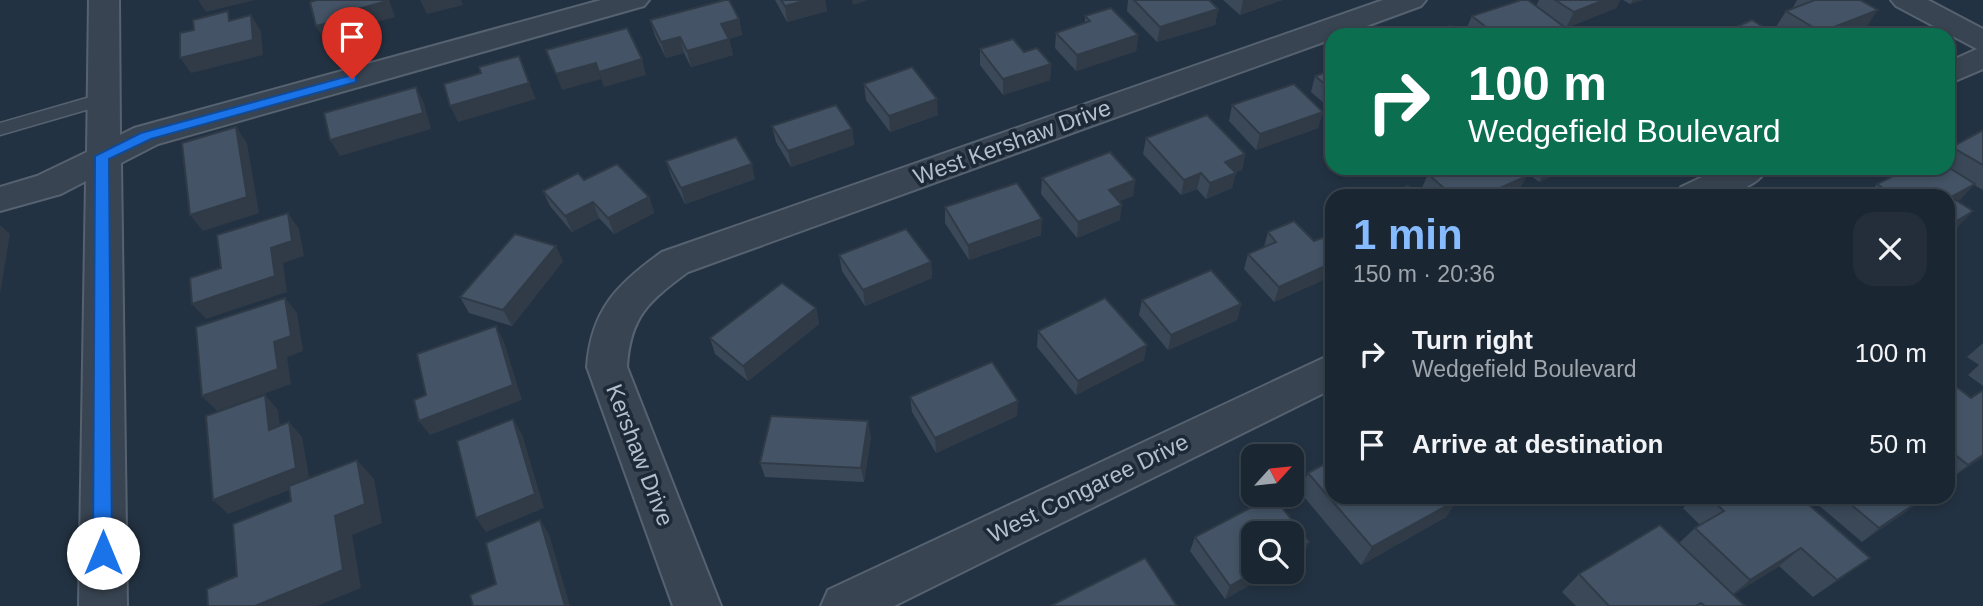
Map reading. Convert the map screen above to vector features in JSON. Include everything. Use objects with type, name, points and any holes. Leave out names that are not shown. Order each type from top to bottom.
[{"type":"street","points":[[103,606],[104,0]]},
{"type":"street","points":[[0,199],[49,185],[146,136],[634,0]]},
{"type":"street","name":"West Kershaw Drive","points":[[1332,28],[1411,0]]},
{"type":"street","points":[[1906,0],[1983,41]]},
{"type":"street","name":"West Kershaw Drive","points":[[625,304],[639,288],[675,262],[1325,31]]},
{"type":"street","points":[[1955,71],[1983,57]]},
{"type":"street","points":[[1708,189],[1736,175]]},
{"type":"street","name":"Kershaw Drive","points":[[625,304],[611,331],[607,347],[607,367],[697,606]]},
{"type":"street","name":"West Congaree Drive","points":[[845,606],[1325,373]]},
{"type":"lane","points":[[0,129],[104,99]]},
{"type":"building","points":[[729,0],[739,19],[721,24],[729,39],[687,51],[680,37],[661,42],[650,20]]},
{"type":"building","points":[[781,0],[808,0],[785,6]]},
{"type":"building","points":[[1134,0],[1209,0],[1218,9],[1160,27]]},
{"type":"building","points":[[1528,0],[1566,28],[1487,28],[1472,16]]},
{"type":"building","points":[[1555,0],[1604,0],[1574,12]]},
{"type":"building","points":[[1815,0],[1860,0],[1878,10],[1831,28],[1814,28],[1786,11]]},
{"type":"building","points":[[387,1],[351,11],[353,17],[316,26],[310,2]]},
{"type":"building","points":[[1111,8],[1138,35],[1077,55],[1056,33],[1090,21],[1085,16]]},
{"type":"building","points":[[228,11],[229,21],[251,15],[253,40],[180,58],[180,33],[194,30],[193,20]]},
{"type":"building","points":[[1752,20],[1765,28],[1734,28]]},
{"type":"building","points":[[627,28],[642,59],[599,72],[596,63],[556,74],[546,50]]},
{"type":"building","points":[[1013,39],[1024,52],[1037,48],[1051,64],[1003,79],[980,49]]},
{"type":"building","points":[[519,56],[529,83],[450,106],[444,84],[481,73],[479,67]]},
{"type":"building","points":[[912,67],[937,99],[889,116],[864,84]]},
{"type":"building","points":[[1325,72],[1325,84],[1315,76]]},
{"type":"building","points":[[1294,84],[1323,112],[1260,134],[1232,105]]},
{"type":"building","points":[[416,87],[423,113],[330,140],[324,113]]},
{"type":"building","points":[[836,105],[852,129],[788,151],[772,126]]},
{"type":"building","points":[[1207,115],[1245,154],[1225,162],[1236,173],[1210,183],[1201,173],[1184,180],[1146,138]]},
{"type":"building","points":[[236,127],[247,197],[190,215],[182,143]]},
{"type":"building","points":[[1983,130],[1983,165],[1955,149],[1955,145]]},
{"type":"building","points":[[736,137],[752,164],[681,188],[666,161]]},
{"type":"building","points":[[1110,152],[1135,180],[1109,190],[1122,205],[1078,222],[1042,178]]},
{"type":"building","points":[[617,164],[649,197],[608,218],[593,202],[565,216],[543,191],[578,173],[584,180]]},
{"type":"building","points":[[1955,171],[1975,184],[1955,195],[1955,189],[1884,189],[1877,184],[1895,175],[1955,175]]},
{"type":"building","points":[[1429,175],[1527,176],[1498,189],[1445,189]]},
{"type":"building","points":[[1017,183],[1042,219],[968,245],[945,207]]},
{"type":"building","points":[[1955,200],[1973,211],[1955,222]]},
{"type":"building","points":[[288,213],[292,241],[271,248],[275,276],[192,304],[190,278],[221,268],[217,235]]},
{"type":"building","points":[[1294,221],[1314,241],[1325,237],[1325,266],[1279,287],[1248,254],[1276,242],[1268,232]]},
{"type":"building","points":[[906,229],[931,262],[863,290],[839,255]]},
{"type":"building","points":[[515,234],[556,246],[503,310],[460,297]]},
{"type":"building","points":[[1211,270],[1241,304],[1171,335],[1142,300]]},
{"type":"building","points":[[782,283],[816,308],[743,366],[710,338]]},
{"type":"building","points":[[285,298],[291,336],[274,342],[278,369],[202,396],[196,327]]},
{"type":"building","points":[[1105,298],[1147,345],[1078,381],[1038,331]]},
{"type":"building","points":[[496,326],[513,385],[419,421],[414,400],[426,395],[417,354]]},
{"type":"building","points":[[992,362],[1018,401],[935,438],[910,397]]},
{"type":"building","points":[[1955,386],[1971,398],[1983,390],[1983,455],[1968,465],[1955,455]]},
{"type":"building","points":[[265,395],[269,430],[289,422],[296,468],[213,500],[206,416]]},
{"type":"building","points":[[771,416],[868,421],[861,468],[760,463]]},
{"type":"building","points":[[513,419],[535,494],[476,518],[457,441]]},
{"type":"building","points":[[357,460],[365,504],[335,516],[343,570],[255,606],[208,606],[207,589],[237,576],[233,524],[291,501],[289,486]]},
{"type":"building","points":[[1325,464],[1325,493],[1308,473]]},
{"type":"building","points":[[1335,504],[1450,504],[1372,547]]},
{"type":"building","points":[[1716,504],[1808,504],[1870,558],[1837,580],[1801,548],[1750,580],[1695,528],[1724,511]]},
{"type":"building","points":[[1850,504],[1915,504],[1879,528]]},
{"type":"building","points":[[1250,508],[1282,508],[1293,521],[1241,521],[1241,580],[1230,586],[1195,537]]},
{"type":"building","points":[[540,520],[565,606],[473,606],[470,595],[496,584],[486,543]]},
{"type":"building","points":[[1660,525],[1745,606],[1705,606],[1701,603],[1696,606],[1609,606],[1579,574]]},
{"type":"building","points":[[1145,558],[1177,606],[1052,605]]},
{"type":"route","points":[[103,553],[102,156],[146,136],[352,79]]}]
